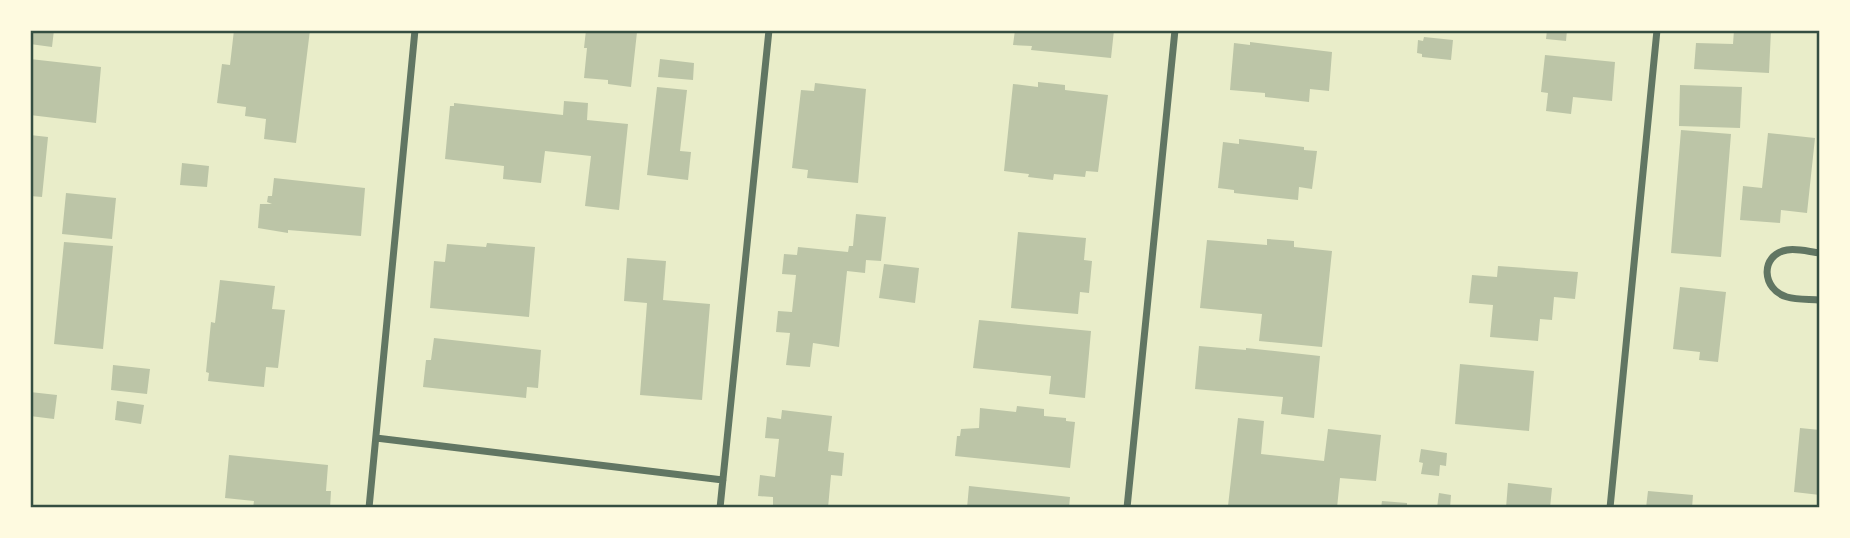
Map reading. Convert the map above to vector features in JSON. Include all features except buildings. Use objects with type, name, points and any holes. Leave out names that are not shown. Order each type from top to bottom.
[{"type":"street","points":[[369,508],[415,30]]},
{"type":"street","points":[[720,508],[769,30]]},
{"type":"street","points":[[1127,508],[1175,30]]},
{"type":"street","points":[[1610,508],[1657,30]]},
{"type":"street","points":[[1820,253],[1788,249],[1778,253],[1769,262],[1766,274],[1769,284],[1785,297],[1820,300]]},
{"type":"street","points":[[376,438],[723,480]]}]
